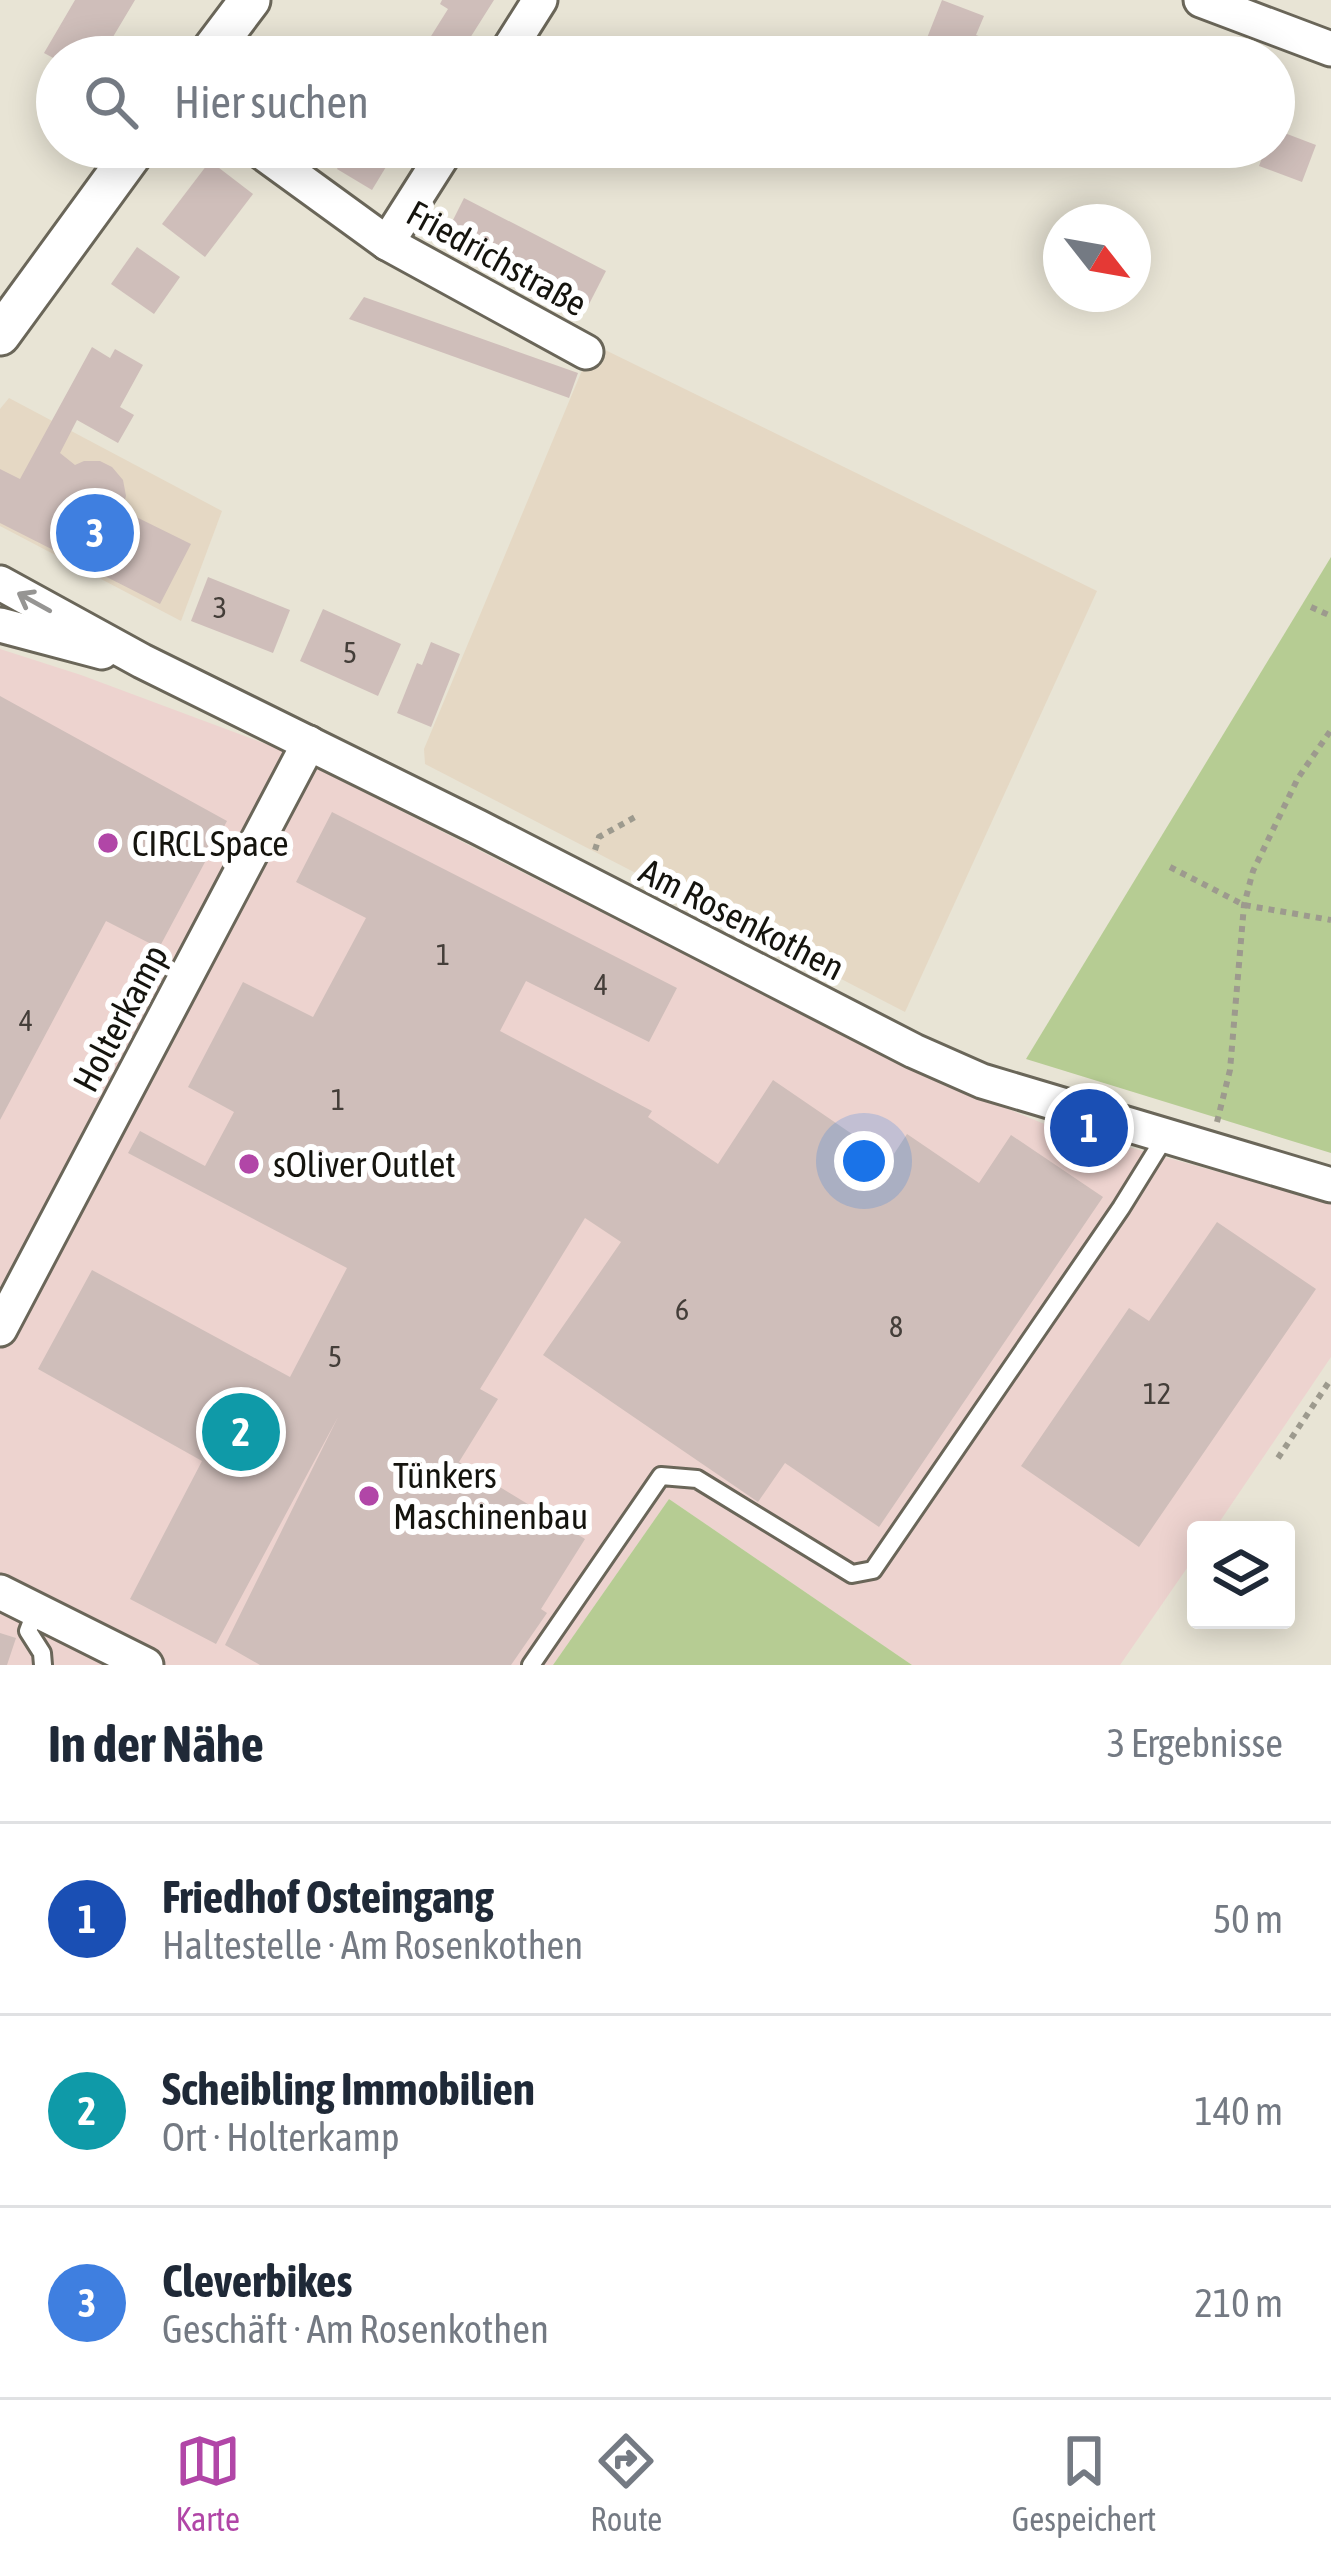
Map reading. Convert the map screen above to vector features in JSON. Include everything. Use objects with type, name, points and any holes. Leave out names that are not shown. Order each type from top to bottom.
[{"type":"street","points":[[517,36],[540,0]]},
{"type":"street","points":[[1201,0],[1331,49]]},
{"type":"street","points":[[219,36],[236,5]]},
{"type":"street","points":[[0,335],[122,168]]},
{"type":"street","name":"Friedrichstraße","points":[[284,168],[387,244],[586,352]]},
{"type":"street","points":[[387,244],[435,168]]},
{"type":"street","name":"Am Rosenkothen","points":[[0,584],[142,662],[931,1059],[982,1081],[1331,1185]]},
{"type":"street","name":"Am Rosenkothen","points":[[0,625],[142,662]]},
{"type":"street","name":"Holterkamp","points":[[0,1328],[308,743]]},
{"type":"street","points":[[0,1592],[146,1665]]},
{"type":"lane","points":[[531,1665],[662,1477],[697,1479],[852,1574],[873,1570],[1165,1137]]},
{"type":"lane","points":[[36,1610],[28,1631],[42,1653],[43,1665]]},
{"type":"path","points":[[1311,607],[1331,616]]},
{"type":"path","points":[[1210,1150],[1230,1070],[1244,905],[1252,871],[1298,778],[1331,730]]},
{"type":"path","points":[[585,882],[599,837],[637,816]]},
{"type":"path","points":[[1169,867],[1244,905],[1331,920]]},
{"type":"path","points":[[1278,1457],[1331,1378]]},
{"type":"shaded area","points":[[593,344],[1097,591],[905,1012],[425,764],[424,749]]},
{"type":"shaded area","points":[[9,398],[222,511],[181,621],[0,526],[0,409]]},
{"type":"shaded area","points":[[0,649],[277,748],[907,1067],[1042,1123],[1331,1203],[1331,1357],[1220,1521],[1187,1521],[1187,1568],[1120,1665],[912,1665],[669,1499],[553,1665],[0,1665]]},
{"type":"green space","points":[[1331,557],[1331,1153],[1026,1059]]},
{"type":"green space","points":[[669,1499],[912,1665],[553,1665]]},
{"type":"building","points":[[75,0],[135,0],[114,36],[54,36]]},
{"type":"building","points":[[442,0],[494,0],[471,36],[431,36],[448,9],[440,4]]},
{"type":"building","points":[[942,0],[984,16],[979,36],[928,36]]},
{"type":"building","points":[[1295,137],[1316,145],[1302,182],[1264,168],[1295,168]]},
{"type":"building","points":[[205,168],[219,168],[253,194],[205,257],[162,224]]},
{"type":"building","points":[[338,168],[385,168],[372,190]]},
{"type":"building","points":[[464,198],[606,271],[587,308],[445,236]]},
{"type":"building","points":[[137,247],[180,277],[154,314],[111,284]]},
{"type":"building","points":[[364,297],[578,373],[569,398],[349,319]]},
{"type":"building","points":[[92,347],[110,358],[115,349],[143,365],[120,407],[134,415],[118,443],[77,420],[60,453],[75,465],[100,461],[112,467],[123,480],[122,510],[191,544],[160,604],[0,523],[0,469],[20,479]]},
{"type":"building","points":[[208,577],[290,610],[273,653],[191,621]]},
{"type":"building","points":[[323,609],[401,644],[378,696],[300,661]]},
{"type":"building","points":[[431,642],[460,654],[431,727],[397,713]]},
{"type":"building","name":"CIRCL Space","points":[[0,696],[227,821],[159,948],[106,921],[0,1120]]},
{"type":"building","points":[[332,812],[677,988],[649,1042],[526,981],[500,1031],[652,1111],[648,1117],[718,1164],[773,1080],[890,1160],[907,1134],[979,1183],[1011,1135],[1103,1197],[879,1527],[785,1463],[758,1502],[543,1355],[621,1242],[585,1218],[480,1389],[498,1399],[459,1462],[585,1539],[541,1609],[547,1613],[511,1665],[260,1665],[225,1645],[338,1417],[216,1644],[130,1599],[202,1461],[38,1369],[92,1270],[290,1377],[347,1268],[128,1153],[140,1131],[205,1166],[234,1112],[188,1087],[243,982],[313,1017],[366,918],[296,882]]},
{"type":"building","points":[[1217,1222],[1316,1289],[1139,1547],[1021,1466],[1129,1308],[1149,1321]]},
{"type":"building","points":[[0,1633],[16,1638],[7,1665],[0,1665]]},
{"type":"place","name":"Cleverbikes","points":[[95,533]]},
{"type":"place","name":"CIRCL Space","points":[[108,843]]},
{"type":"place","name":"Friedhof Osteingang","points":[[1089,1128]]},
{"type":"place","name":"sOliver Outlet","points":[[249,1164]]},
{"type":"place","name":"Scheibling Immobilien","points":[[241,1432]]},
{"type":"place","name":"Tünkers Maschinenbau","points":[[369,1496]]}]
